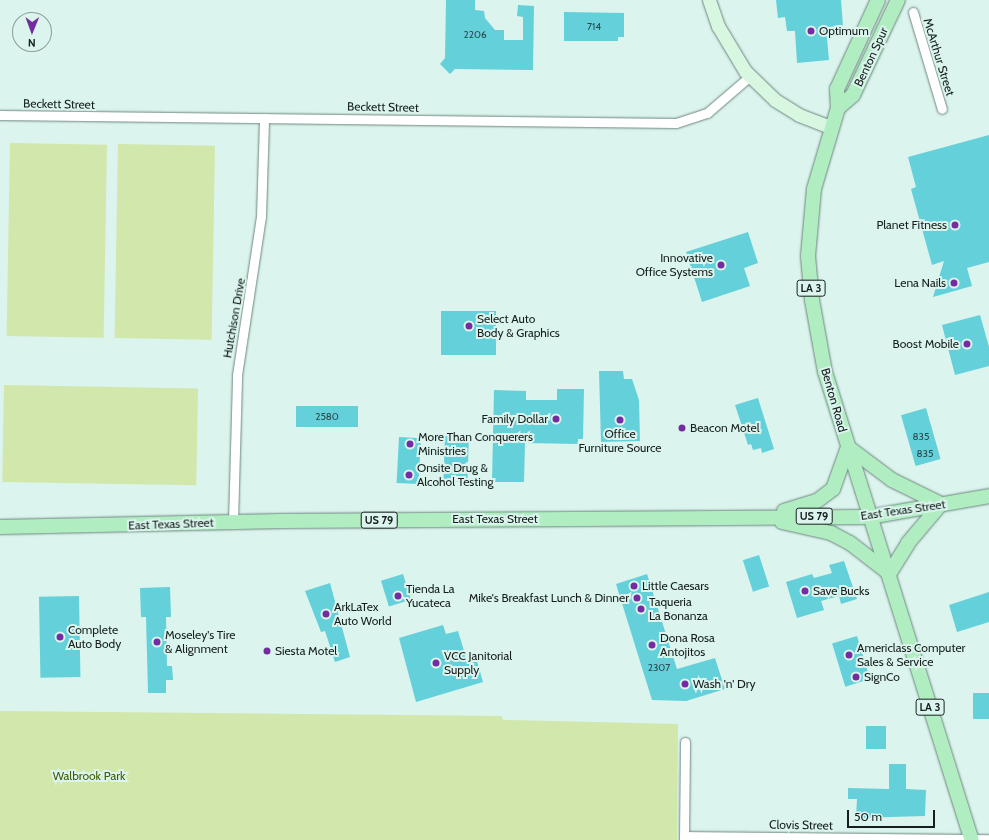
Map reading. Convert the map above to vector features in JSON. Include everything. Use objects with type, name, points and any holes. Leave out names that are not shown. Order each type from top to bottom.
[{"type":"main road","points":[[709,0],[718,26],[750,76],[781,104],[799,115],[830,127]]},
{"type":"main road","name":"Benton Spur","points":[[830,127],[838,108],[837,89],[878,0]]},
{"type":"main road","name":"Benton Spur","points":[[838,108],[853,95],[898,0]]},
{"type":"main road","name":"Benton Road","points":[[830,127],[814,189],[808,256],[825,372],[869,517],[890,574],[972,840]]},
{"type":"main road","points":[[848,447],[892,480],[941,504],[908,543],[890,574],[831,533],[758,518],[806,505],[826,496],[838,479],[848,447]]},
{"type":"main road","name":"East Texas Street","points":[[0,528],[233,522],[869,517],[989,496]]},
{"type":"street","name":"McArthur Street","points":[[913,12],[942,109]]},
{"type":"street","name":"Beckett Street","points":[[0,115],[676,123],[707,113],[750,76]]},
{"type":"street","name":"Hutchison Drive","points":[[233,522],[237,375],[259,233],[264,118]]},
{"type":"street","points":[[684,838],[685,742]]},
{"type":"street","name":"Clovis Street","points":[[684,838],[989,840]]},
{"type":"green space","points":[[10,143],[107,145],[104,338],[7,336]]},
{"type":"green space","points":[[118,144],[215,146],[212,340],[115,338]]},
{"type":"green space","points":[[4,385],[198,388],[196,485],[2,482]]},
{"type":"green space","name":"Walbrook Park","points":[[0,711],[502,716],[503,720],[678,724],[677,840],[0,840]]},
{"type":"building","points":[[446,0],[475,0],[475,10],[484,11],[485,18],[495,30],[504,30],[504,40],[523,40],[523,17],[517,16],[518,5],[534,6],[533,70],[455,69],[450,74],[440,64],[445,58]]},
{"type":"building","name":"Optimum","points":[[776,0],[841,0],[843,26],[826,27],[829,60],[797,63],[795,31],[787,31],[785,17],[778,18]]},
{"type":"building","points":[[564,12],[624,13],[624,37],[618,37],[618,41],[564,41]]},
{"type":"building","name":"Planet Fitness","points":[[989,135],[989,262],[967,268],[972,286],[933,297],[944,261],[932,265],[911,189],[916,187],[908,157]]},
{"type":"building","name":"Innovative Office Systems","points":[[748,232],[758,263],[744,268],[750,286],[702,302],[686,252]]},
{"type":"building","name":"Select Auto Body & Graphics","points":[[441,311],[496,311],[496,355],[441,355]]},
{"type":"building","points":[[980,315],[989,347],[989,366],[955,375],[942,325]]},
{"type":"building","name":"Office Furniture Source","points":[[599,371],[623,371],[624,379],[632,379],[639,400],[640,441],[601,442]]},
{"type":"building","points":[[557,389],[584,389],[583,439],[578,439],[578,444],[525,443],[524,482],[492,482],[494,390],[526,391],[526,400],[557,400]]},
{"type":"building","points":[[758,398],[774,449],[762,453],[761,448],[753,450],[751,444],[748,445],[735,405]]},
{"type":"building","points":[[296,406],[358,406],[358,427],[296,427]]},
{"type":"building","points":[[926,408],[941,459],[916,466],[901,415]]},
{"type":"building","points":[[445,435],[469,436],[467,482],[443,481]]},
{"type":"building","name":"Onsite Drug & Alcohol Testing","points":[[399,437],[421,438],[419,484],[397,483]]},
{"type":"building","points":[[759,555],[769,586],[753,592],[743,560]]},
{"type":"building","points":[[844,561],[857,599],[841,604],[839,596],[821,601],[824,610],[797,618],[786,582],[812,574],[814,578],[832,573],[829,565]]},
{"type":"building","points":[[403,574],[411,600],[389,607],[381,581]]},
{"type":"building","points":[[647,574],[677,669],[715,658],[725,689],[686,701],[652,700],[616,584]]},
{"type":"building","name":"ArkLaTex Auto World","points":[[330,583],[350,657],[335,662],[325,631],[321,632],[305,591]]},
{"type":"building","name":"Moseley's Tire & Alignment","points":[[170,587],[171,617],[166,617],[167,666],[172,666],[173,680],[166,680],[166,693],[148,693],[146,617],[141,617],[140,588]]},
{"type":"building","points":[[989,592],[989,622],[957,632],[949,605]]},
{"type":"building","name":"Complete Auto Body","points":[[79,596],[80,677],[40,678],[39,597]]},
{"type":"building","name":"VCC Janitorial Supply","points":[[443,625],[446,634],[458,631],[468,664],[477,661],[483,682],[416,702],[399,638]]},
{"type":"building","name":"Americlass Computer Sales & Service","points":[[857,636],[870,679],[845,687],[832,644]]},
{"type":"building","points":[[973,693],[989,693],[989,719],[973,719]]},
{"type":"building","points":[[866,726],[886,726],[886,749],[866,749]]},
{"type":"building","points":[[889,764],[906,764],[906,789],[926,790],[925,816],[856,818],[857,799],[848,799],[848,788],[889,789]]},
{"type":"place","name":"Optimum","points":[[811,31]]},
{"type":"place","name":"Planet Fitness","points":[[955,225]]},
{"type":"place","name":"Innovative Office Systems","points":[[721,265]]},
{"type":"place","name":"Lena Nails","points":[[954,283]]},
{"type":"place","name":"Select Auto Body & Graphics","points":[[469,326]]},
{"type":"place","name":"Boost Mobile","points":[[967,344]]},
{"type":"place","name":"Family Dollar","points":[[556,419]]},
{"type":"place","name":"Office Furniture Source","points":[[620,420]]},
{"type":"place","name":"Beacon Motel","points":[[682,428]]},
{"type":"place","name":"More Than Conquerers Ministries","points":[[410,444]]},
{"type":"place","name":"Onsite Drug & Alcohol Testing","points":[[409,475]]},
{"type":"place","name":"Little Caesars","points":[[634,586]]},
{"type":"place","name":"Save Bucks","points":[[805,591]]},
{"type":"place","name":"Tienda La Yucateca","points":[[398,596]]},
{"type":"place","name":"Mike's Breakfast Lunch & Dinner","points":[[637,598]]},
{"type":"place","name":"Taqueria La Bonanza","points":[[641,609]]},
{"type":"place","name":"ArkLaTex Auto World","points":[[326,614]]},
{"type":"place","name":"Complete Auto Body","points":[[60,637]]},
{"type":"place","name":"Moseley's Tire & Alignment","points":[[157,642]]},
{"type":"place","name":"Dona Rosa Antojitos","points":[[652,645]]},
{"type":"place","name":"Siesta Motel","points":[[267,651]]},
{"type":"place","name":"Americlass Computer Sales & Service","points":[[849,655]]},
{"type":"place","name":"VCC Janitorial Supply","points":[[436,663]]},
{"type":"place","name":"SignCo","points":[[856,677]]},
{"type":"place","name":"Wash 'n' Dry","points":[[685,684]]}]
